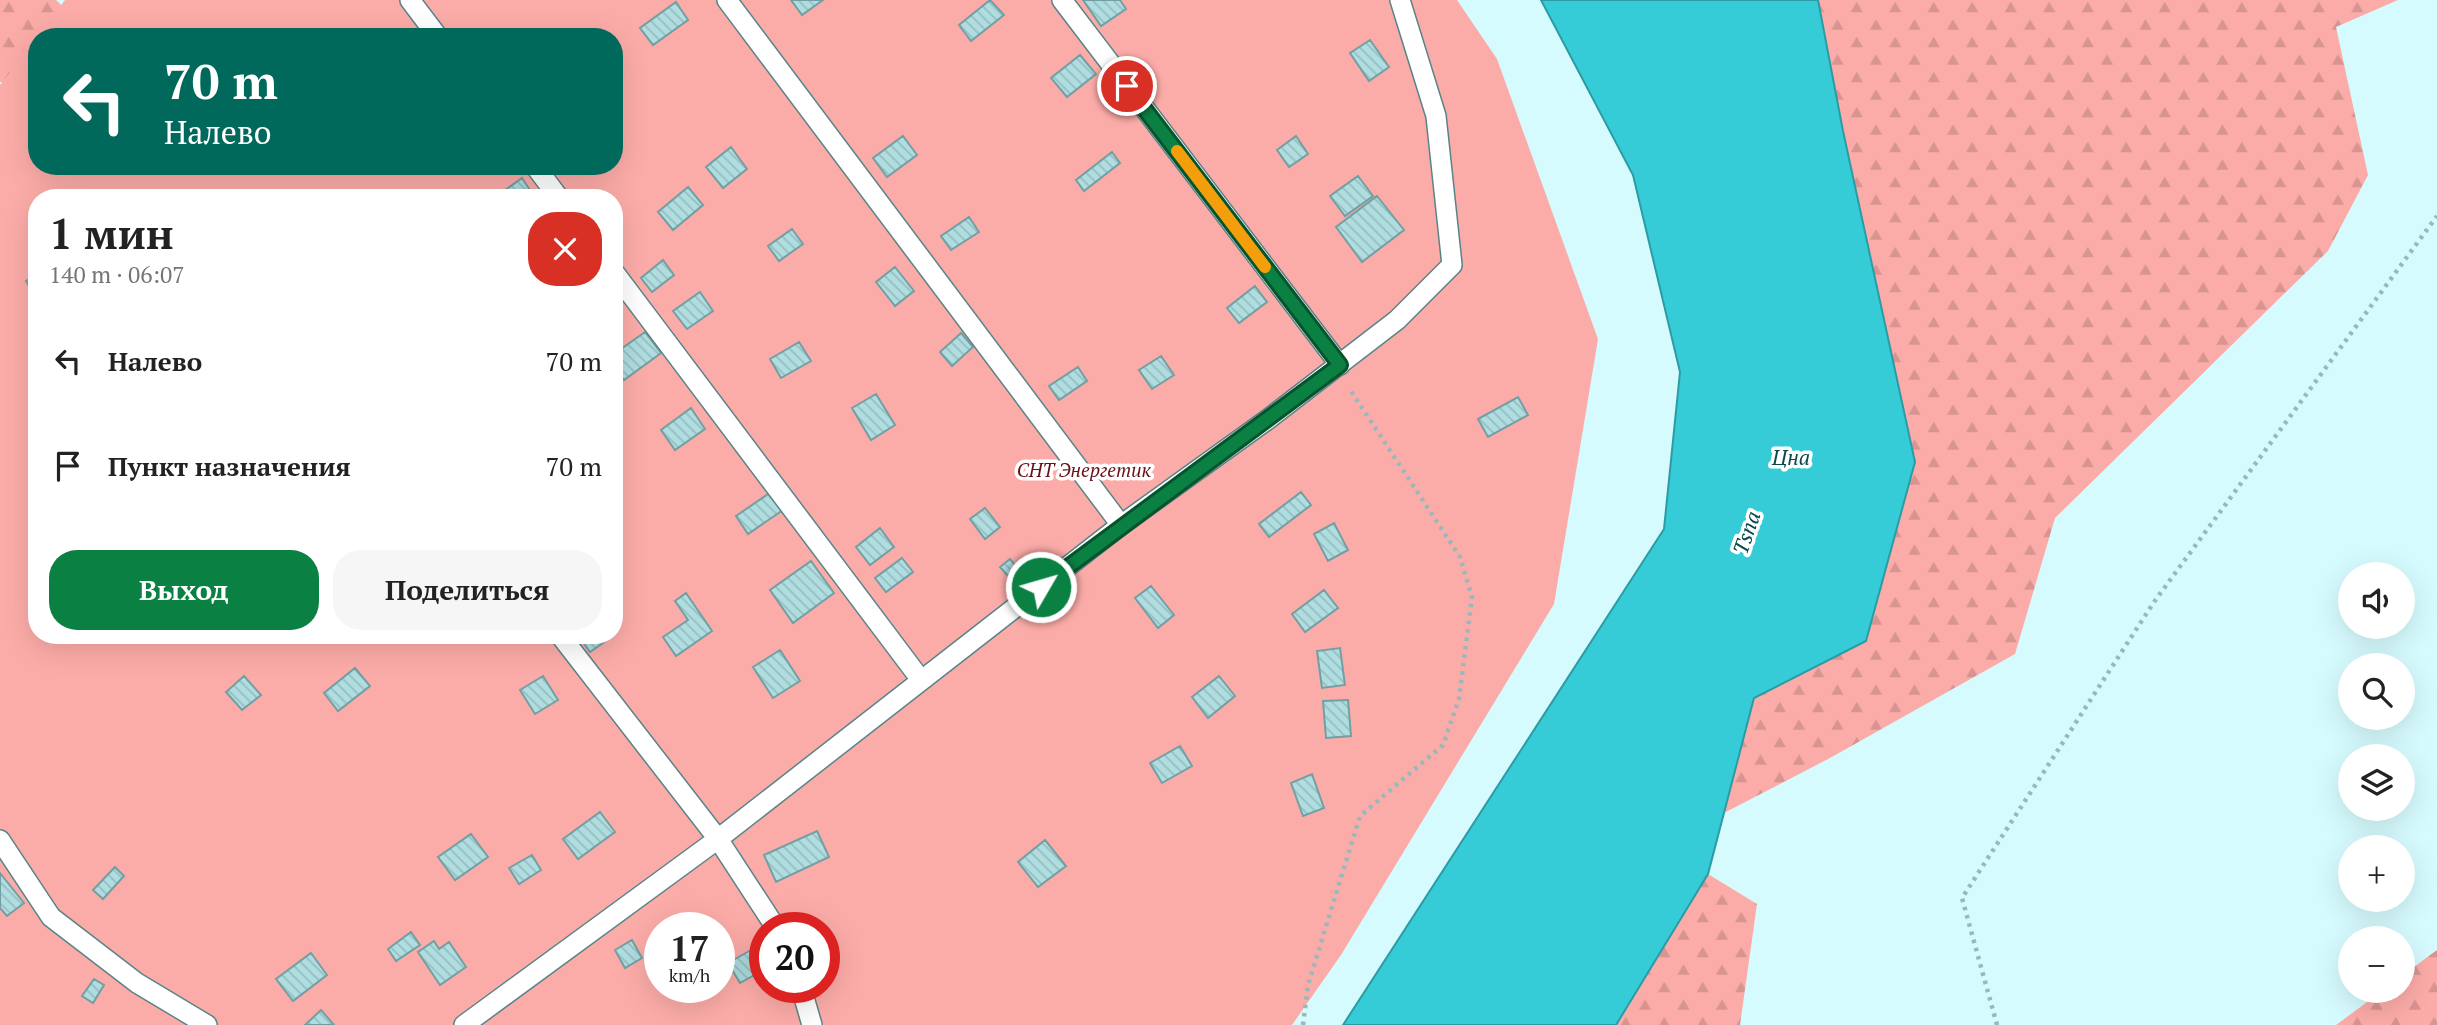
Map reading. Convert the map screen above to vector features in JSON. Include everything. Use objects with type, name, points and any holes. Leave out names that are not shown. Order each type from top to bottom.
[{"type":"lane","points":[[410,0],[431,28]]},
{"type":"lane","points":[[727,0],[1121,525]]},
{"type":"lane","points":[[1062,0],[1340,365]]},
{"type":"lane","points":[[464,1025],[718,839],[1121,525],[1340,365],[1398,320],[1452,265],[1436,116],[1400,0]]},
{"type":"lane","points":[[623,284],[921,680]]},
{"type":"lane","points":[[567,644],[718,839],[766,912]]},
{"type":"lane","points":[[0,840],[51,917],[138,983],[207,1025]]},
{"type":"lane","points":[[806,1003],[812,1025]]},
{"type":"path","points":[[1997,1025],[1962,898],[2154,602],[2437,216]]},
{"type":"path","points":[[1303,1025],[1308,985],[1360,816],[1443,745],[1459,699],[1472,597],[1460,557],[1353,398],[1340,365]]},
{"type":"green space","points":[[0,0],[56,0],[85,28],[28,28],[28,86],[0,82]]},
{"type":"green space","name":"СНТ Энергетик","points":[[65,0],[1457,0],[1497,59],[1598,339],[1554,604],[1341,955],[1292,1025],[0,1025],[0,85],[28,48],[28,175],[623,175],[623,28],[44,28]]},
{"type":"green space","points":[[1818,0],[2398,0],[2336,27],[2368,175],[2328,251],[2055,518],[2015,654],[1830,758],[1724,813],[1754,697],[1866,640],[1843,131]]},
{"type":"green space","points":[[1708,874],[1757,904],[1740,1025],[1616,1025]]},
{"type":"green space","points":[[2437,950],[2437,1025],[2336,1025],[2366,1003],[2415,1003],[2415,966]]},
{"type":"water","name":"Цна","points":[[1541,0],[1818,0],[1843,131],[1915,462],[1866,641],[1754,698],[1708,874],[1616,1025],[1343,1025],[1664,529],[1680,372],[1633,175]]},
{"type":"building","points":[[791,0],[823,0],[802,15]]},
{"type":"building","points":[[990,0],[1004,15],[971,41],[959,25]]},
{"type":"building","points":[[1083,0],[1120,0],[1126,9],[1101,26]]},
{"type":"building","points":[[676,2],[688,20],[653,45],[640,28]]},
{"type":"building","points":[[1370,40],[1389,67],[1369,81],[1350,53]]},
{"type":"building","points":[[1080,55],[1096,74],[1067,97],[1051,78]]},
{"type":"building","points":[[903,136],[917,155],[887,177],[873,158]]},
{"type":"building","points":[[1296,136],[1308,154],[1289,167],[1277,150]]},
{"type":"building","points":[[731,147],[747,169],[723,188],[706,167]]},
{"type":"building","points":[[1112,152],[1120,163],[1084,191],[1076,180]]},
{"type":"building","points":[[1358,176],[1373,196],[1345,216],[1330,196]]},
{"type":"building","points":[[522,178],[529,189],[507,189]]},
{"type":"building","points":[[688,187],[703,205],[673,230],[658,212]]},
{"type":"building","points":[[1377,196],[1404,230],[1362,262],[1336,227]]},
{"type":"building","points":[[969,217],[979,232],[951,250],[941,236]]},
{"type":"building","points":[[792,229],[803,244],[779,261],[768,246]]},
{"type":"building","points":[[663,260],[674,275],[652,292],[641,278]]},
{"type":"building","points":[[895,267],[914,291],[895,306],[876,282]]},
{"type":"building","points":[[1255,286],[1267,302],[1239,323],[1227,308]]},
{"type":"building","points":[[700,292],[713,311],[687,329],[673,311]]},
{"type":"building","points":[[645,332],[661,353],[624,380],[623,348]]},
{"type":"building","points":[[961,333],[973,347],[952,366],[940,352]]},
{"type":"building","points":[[799,342],[811,361],[781,378],[770,359]]},
{"type":"building","points":[[1161,356],[1174,375],[1152,389],[1139,370]]},
{"type":"building","points":[[1078,367],[1087,381],[1059,400],[1049,386]]},
{"type":"building","points":[[876,394],[895,425],[871,440],[852,408]]},
{"type":"building","points":[[1518,397],[1528,415],[1488,437],[1478,419]]},
{"type":"building","points":[[691,408],[705,429],[675,450],[661,430]]},
{"type":"building","points":[[771,492],[783,510],[748,534],[736,516]]},
{"type":"building","points":[[1301,492],[1311,505],[1269,537],[1259,524]]},
{"type":"building","points":[[985,508],[1000,527],[985,539],[970,519]]},
{"type":"building","points":[[1334,523],[1348,550],[1328,561],[1314,534]]},
{"type":"building","points":[[880,528],[894,547],[870,565],[856,547]]},
{"type":"building","points":[[902,558],[913,572],[886,592],[875,578]]},
{"type":"building","points":[[1010,559],[1018,569],[1008,576],[1000,567]]},
{"type":"building","points":[[811,561],[834,593],[793,623],[770,590]]},
{"type":"building","points":[[1151,586],[1174,615],[1158,628],[1135,598]]},
{"type":"building","points":[[1324,590],[1338,608],[1305,632],[1292,614]]},
{"type":"building","points":[[686,593],[712,631],[676,656],[663,637],[688,620],[675,601]]},
{"type":"building","points":[[584,644],[601,644],[590,652]]},
{"type":"building","points":[[1340,648],[1345,685],[1322,688],[1317,651]]},
{"type":"building","points":[[780,650],[800,681],[773,698],[753,667]]},
{"type":"building","points":[[355,668],[370,686],[338,711],[324,693]]},
{"type":"building","points":[[244,676],[261,695],[242,710],[226,692]]},
{"type":"building","points":[[543,676],[558,700],[535,714],[520,690]]},
{"type":"building","points":[[1219,676],[1235,696],[1208,718],[1192,697]]},
{"type":"building","points":[[1348,700],[1351,736],[1326,738],[1323,701]]},
{"type":"building","points":[[1180,746],[1192,766],[1162,783],[1150,763]]},
{"type":"building","points":[[1312,774],[1324,808],[1303,816],[1291,783]]},
{"type":"building","points":[[600,812],[615,832],[578,859],[563,839]]},
{"type":"building","points":[[817,831],[829,857],[776,882],[764,855]]},
{"type":"building","points":[[471,834],[488,857],[455,880],[438,857]]},
{"type":"building","points":[[1045,840],[1066,866],[1038,887],[1018,862]]},
{"type":"building","points":[[532,855],[541,870],[519,884],[509,868]]},
{"type":"building","points":[[115,867],[124,876],[103,899],[93,890]]},
{"type":"building","points":[[0,873],[24,903],[7,916],[0,908]]},
{"type":"building","points":[[411,932],[420,945],[396,961],[388,949]]},
{"type":"building","points":[[632,940],[642,958],[625,968],[615,950]]},
{"type":"building","points":[[434,941],[439,949],[449,942],[466,967],[440,985],[418,952]]},
{"type":"building","points":[[749,951],[749,978],[740,983],[735,975],[735,959]]},
{"type":"building","points":[[311,953],[327,975],[293,1001],[276,979]]},
{"type":"building","points":[[94,979],[104,985],[93,1003],[82,996]]},
{"type":"building","points":[[321,1010],[334,1025],[305,1025]]},
{"type":"slow traffic","points":[[1177,151],[1265,267]]},
{"type":"route","points":[[1041,587],[1340,365],[1127,86]]},
{"type":"water label","name":"Tsna","points":[[1747,533]]}]
